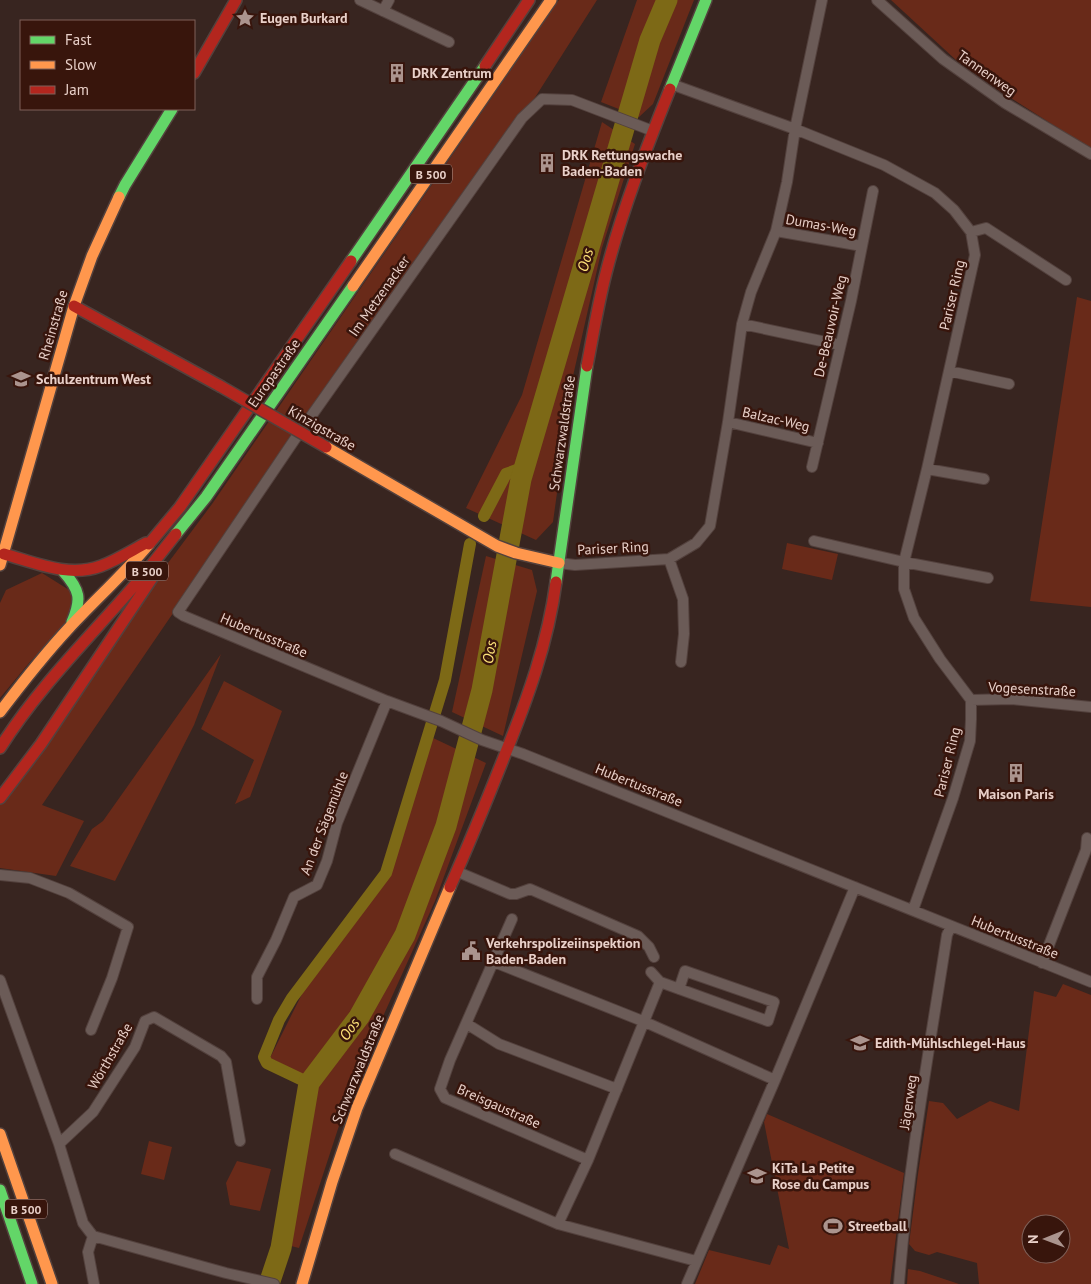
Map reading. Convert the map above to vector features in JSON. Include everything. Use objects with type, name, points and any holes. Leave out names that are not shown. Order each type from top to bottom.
[{"type":"main road","points":[[195,71],[236,0]]},
{"type":"main road","name":"Europastraße","points":[[0,712],[23,681],[69,628],[111,587],[180,507],[529,0]]},
{"type":"main road","name":"Europastraße","points":[[0,748],[15,724],[40,692],[141,578],[206,497],[551,0]]},
{"type":"main road","name":"Schwarzwaldstraße","points":[[302,1284],[328,1192],[367,1083],[458,872],[527,699],[541,656],[553,607],[577,422],[594,325],[606,273],[653,131],[706,0]]},
{"type":"main road","name":"Rheinstraße","points":[[2,560],[74,306],[92,256],[125,184],[171,110]]},
{"type":"main road","name":"Kinzigstraße","points":[[74,306],[220,386],[496,546],[516,553],[559,563]]},
{"type":"main road","points":[[0,798],[41,744],[206,497]]},
{"type":"main road","points":[[2,560],[63,570],[86,570],[99,567],[154,539]]},
{"type":"main road","points":[[63,570],[78,588],[79,596],[76,614],[69,628]]},
{"type":"main road","name":"B 500","points":[[0,1134],[52,1284]]},
{"type":"main road","name":"B 500","points":[[0,1190],[32,1284]]},
{"type":"street","points":[[360,0],[449,42]]},
{"type":"street","points":[[383,11],[389,0]]},
{"type":"street","name":"Pariser Ring","points":[[559,563],[575,565],[668,559],[696,543],[710,526],[728,422],[742,324],[751,292],[776,231],[822,0]]},
{"type":"street","name":"Tannenweg","points":[[877,0],[943,59],[1005,103],[1091,154]]},
{"type":"street","points":[[671,84],[795,129],[884,166],[935,193],[954,210],[972,232],[986,228],[1066,280]]},
{"type":"street","name":"Im Metzenacker","points":[[178,612],[301,431],[522,118],[542,99],[572,100],[653,131]]},
{"type":"street","name":"De-Beauvoir-Weg","points":[[812,467],[873,191]]},
{"type":"street","name":"Dumas-Weg","points":[[776,231],[862,246]]},
{"type":"street","name":"Pariser Ring","points":[[912,910],[953,798],[970,741],[971,700],[940,659],[914,618],[904,589],[904,562],[976,255],[972,232]]},
{"type":"street","points":[[742,324],[840,345]]},
{"type":"street","points":[[949,370],[1009,384]]},
{"type":"street","name":"Balzac-Weg","points":[[728,422],[818,443]]},
{"type":"street","points":[[927,468],[984,479]]},
{"type":"street","points":[[814,541],[904,562],[988,578]]},
{"type":"street","name":"Pariser Ring","points":[[668,559],[683,599],[684,634],[681,662]]},
{"type":"street","name":"Hubertusstraße","points":[[178,612],[387,701],[441,721],[458,731],[508,748],[1091,982]]},
{"type":"street","name":"Vogesenstraße","points":[[971,700],[1012,699],[1091,707]]},
{"type":"street","name":"An der Sägemühle","points":[[257,1000],[256,977],[276,940],[294,897],[317,884],[328,861],[337,823],[387,701]]},
{"type":"street","points":[[1042,963],[1086,850],[1087,838]]},
{"type":"street","points":[[458,872],[510,894],[530,889],[638,936],[649,947],[654,957]]},
{"type":"street","points":[[0,875],[30,878],[69,892],[128,927],[112,978],[91,1030]]},
{"type":"street","points":[[687,1284],[775,1080],[855,887]]},
{"type":"street","name":"Breisgaustraße","points":[[512,919],[450,1060],[440,1089],[445,1098],[588,1160]]},
{"type":"street","name":"Jägerweg","points":[[899,1284],[923,1091],[947,936],[951,926]]},
{"type":"street","points":[[494,962],[645,1022],[775,1080]]},
{"type":"street","points":[[651,972],[660,982],[679,989],[768,1021],[774,1002],[684,971],[679,989]]},
{"type":"street","points":[[0,980],[59,1144],[83,1224],[93,1236],[226,1273],[274,1284]]},
{"type":"street","points":[[558,1224],[588,1160],[660,982]]},
{"type":"street","name":"Wörthstraße","points":[[59,1144],[92,1112],[135,1047],[145,1021],[154,1017],[221,1056],[226,1062],[240,1141]]},
{"type":"street","points":[[467,1024],[499,1044],[617,1089]]},
{"type":"street","points":[[395,1154],[558,1224],[696,1261]]},
{"type":"street","points":[[93,1236],[88,1252],[94,1284]]},
{"type":"shaded area","points":[[559,0],[597,0],[522,118],[169,619],[42,805],[84,821],[56,876],[0,868],[0,805],[118,630],[212,504]]},
{"type":"shaded area","points":[[637,0],[694,0],[653,104],[639,117],[601,102]]},
{"type":"shaded area","points":[[891,0],[1091,0],[1091,149],[1006,95],[956,60]]},
{"type":"shaded area","points":[[602,122],[635,144],[602,248],[573,376],[553,522],[536,540],[466,508],[522,395]]},
{"type":"shaded area","points":[[1077,297],[1091,301],[1091,607],[1030,601]]},
{"type":"shaded area","points":[[787,543],[838,554],[832,580],[782,569]]},
{"type":"shaded area","points":[[486,556],[532,570],[537,591],[503,736],[452,712]]},
{"type":"shaded area","points":[[42,573],[74,593],[69,622],[29,663],[0,698],[0,603],[6,590]]},
{"type":"shaded area","points":[[221,654],[194,725],[115,881],[70,866],[92,829],[103,821]]},
{"type":"shaded area","points":[[224,681],[282,711],[250,797],[235,804],[254,760],[201,729]]},
{"type":"shaded area","points":[[431,737],[486,763],[435,901],[353,1083],[299,1248],[287,1245],[316,1081],[270,1058],[304,990],[389,874]]},
{"type":"shaded area","points":[[1063,984],[1091,995],[1091,1284],[979,1284],[977,1263],[937,1252],[929,1255],[915,1251],[909,1244],[929,1101],[943,1103],[957,1119],[990,1101],[1019,1111],[1034,991],[1056,997]]},
{"type":"shaded area","points":[[767,1114],[904,1173],[890,1284],[695,1284],[709,1250],[770,1265],[778,1245],[789,1249],[764,1122]]},
{"type":"shaded area","points":[[149,1141],[172,1147],[164,1180],[141,1174]]},
{"type":"shaded area","points":[[237,1161],[271,1169],[260,1211],[230,1205],[226,1183]]},
{"type":"shaded area","points":[[908,1269],[920,1271],[959,1284],[907,1284]]},
{"type":"waterway","name":"Oos","points":[[269,1284],[281,1248],[309,1083],[359,1017],[405,935],[446,826],[482,690],[521,479],[650,40],[667,0]]},
{"type":"waterway","points":[[484,516],[506,474],[525,467]]},
{"type":"waterway","points":[[309,1083],[267,1063],[264,1057],[279,1020],[292,998],[386,873],[445,680],[470,544]]},
{"type":"traffic: fast","points":[[670,89],[706,0]]},
{"type":"traffic: fast","points":[[351,261],[485,66]]},
{"type":"traffic: fast","points":[[119,197],[171,110]]},
{"type":"traffic: fast","points":[[176,534],[206,497],[353,286]]},
{"type":"traffic: fast","points":[[556,582],[587,366]]},
{"type":"traffic: fast","points":[[63,571],[73,584],[78,595],[77,607],[72,622]]},
{"type":"traffic: fast","points":[[0,1190],[32,1284]]},
{"type":"traffic: slow","points":[[353,286],[551,0]]},
{"type":"traffic: slow","points":[[0,565],[74,306],[92,256],[119,197]]},
{"type":"traffic: slow","points":[[326,447],[497,546],[516,553],[559,563]]},
{"type":"traffic: slow","points":[[0,712],[60,638],[149,544]]},
{"type":"traffic: slow","points":[[302,1284],[332,1182],[357,1108],[450,887]]},
{"type":"traffic: slow","points":[[0,1134],[52,1284]]},
{"type":"traffic: jam","points":[[195,71],[236,0]]},
{"type":"traffic: jam","points":[[485,66],[529,0]]},
{"type":"traffic: jam","points":[[587,366],[600,296],[612,249],[635,180],[670,89]]},
{"type":"traffic: jam","points":[[149,544],[180,507],[351,261]]},
{"type":"traffic: jam","points":[[74,306],[220,386]]},
{"type":"traffic: jam","points":[[220,386],[326,447]]},
{"type":"traffic: jam","points":[[0,748],[15,725],[49,682],[140,579],[176,534]]},
{"type":"traffic: jam","points":[[4,554],[53,568],[77,570],[101,566],[146,543]]},
{"type":"traffic: jam","points":[[0,798],[41,744],[154,575]]},
{"type":"traffic: jam","points":[[450,887],[513,736],[528,693],[548,627],[556,582]]},
{"type":"place","name":"Eugen Burkard","points":[[245,18]]},
{"type":"place","name":"DRK Zentrum","points":[[397,73]]},
{"type":"place","name":"DRK Rettungswache Baden-Baden","points":[[547,163]]},
{"type":"place","name":"Schulzentrum West","points":[[21,379]]},
{"type":"place","name":"Maison Paris","points":[[1016,773]]},
{"type":"place","name":"Verkehrspolizeiinspektion Baden-Baden","points":[[471,951]]},
{"type":"place","name":"Edith-Mühlschlegel-Haus","points":[[860,1043]]},
{"type":"place","name":"KiTa La Petite Rose du Campus","points":[[757,1176]]},
{"type":"place","name":"Streetball","points":[[833,1226]]}]
